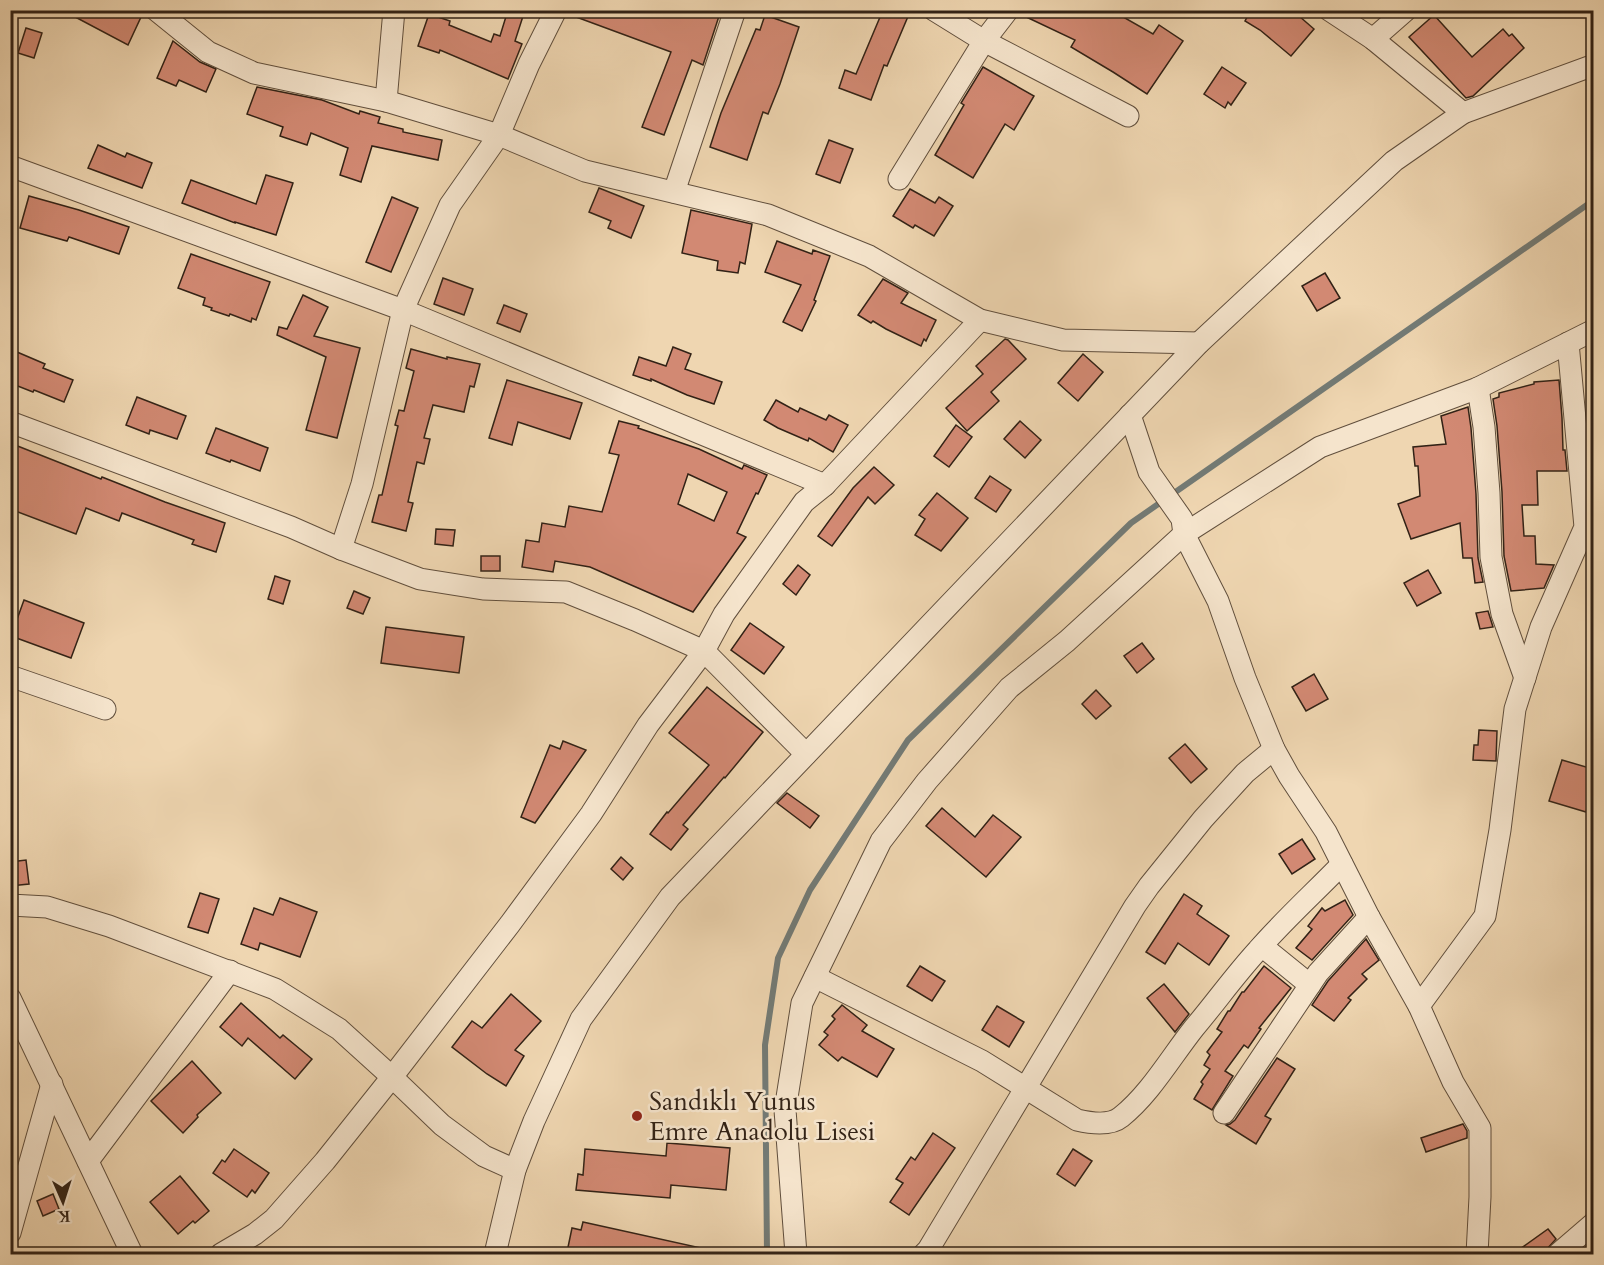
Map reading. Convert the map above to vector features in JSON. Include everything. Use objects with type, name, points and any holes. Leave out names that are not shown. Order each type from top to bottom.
[{"type":"street","points":[[156,10],[208,52],[254,73],[386,101],[499,135],[585,171],[768,216],[869,256],[980,320],[1063,340],[1199,344]]},
{"type":"street","points":[[386,101],[394,10]]},
{"type":"street","points":[[341,549],[362,484],[403,310],[450,205],[499,135],[529,64],[556,10]]},
{"type":"street","points":[[674,192],[735,10]]},
{"type":"street","points":[[934,10],[984,40],[1128,116]]},
{"type":"street","points":[[899,179],[984,40],[1008,10]]},
{"type":"street","points":[[1329,10],[1373,39],[1463,113]]},
{"type":"street","points":[[1373,39],[1406,10]]},
{"type":"street","points":[[495,1254],[515,1170],[581,1018],[670,897],[1199,344],[1394,161],[1463,113],[1593,65]]},
{"type":"street","points":[[10,166],[403,310],[825,485]]},
{"type":"street","points":[[221,1254],[255,1234],[274,1219],[325,1161],[510,924],[584,823],[648,725],[704,651],[724,614],[804,502],[825,485],[980,320]]},
{"type":"street","points":[[796,1254],[785,1110],[802,1003],[881,842],[927,781],[1010,688],[1067,641],[1183,527],[1320,447],[1478,388],[1593,330]]},
{"type":"street","points":[[1419,1006],[1485,916],[1500,830],[1515,709],[1541,627],[1586,546],[1568,343]]},
{"type":"street","points":[[1478,388],[1484,427],[1491,557],[1502,614],[1525,678]]},
{"type":"street","points":[[1130,415],[1149,472],[1183,527],[1218,601],[1245,678],[1274,749],[1326,832],[1369,917],[1419,1006],[1453,1082],[1480,1128],[1477,1254]]},
{"type":"street","points":[[10,422],[291,527],[420,579],[483,589],[566,592],[635,620],[704,651],[806,753]]},
{"type":"street","points":[[10,676],[105,709]]},
{"type":"street","points":[[934,1251],[1026,1087],[1127,918],[1149,886],[1203,819],[1245,773],[1274,749]]},
{"type":"street","points":[[815,977],[982,1061],[1077,1120],[1093,1124],[1119,1119],[1162,1072],[1182,1043],[1262,946],[1342,864]]},
{"type":"street","points":[[10,905],[46,908],[109,926],[275,989],[339,1029],[442,1125],[484,1156],[515,1170]]},
{"type":"street","points":[[1224,1113],[1317,973],[1369,917]]},
{"type":"street","points":[[1262,946],[1310,986]]},
{"type":"street","points":[[88,1161],[230,971]]},
{"type":"street","points":[[10,998],[132,1254]]},
{"type":"street","points":[[10,1233],[52,1084]]},
{"type":"street","points":[[1558,1254],[1593,1222]]},
{"type":"building","points":[[62,10],[126,10],[141,17],[128,45]]},
{"type":"building","points":[[508,10],[525,10],[515,41],[522,44],[508,79],[440,50],[439,53],[418,46],[429,14],[450,21],[449,25],[491,42],[494,34],[500,36]]},
{"type":"building","points":[[569,10],[721,10],[703,65],[692,60],[664,135],[642,127],[671,52],[568,14]]},
{"type":"building","points":[[883,10],[901,10],[909,14],[887,66],[884,65],[871,100],[839,88],[845,70],[856,74]]},
{"type":"building","points":[[1021,10],[1111,10],[1153,34],[1159,25],[1183,41],[1147,94],[1071,47],[1075,40],[1020,14]]},
{"type":"building","points":[[1251,10],[1292,10],[1314,29],[1291,56],[1260,30],[1245,21]]},
{"type":"building","points":[[765,15],[799,27],[780,84],[768,114],[763,112],[747,160],[710,147],[721,113],[756,29],[760,30]]},
{"type":"building","points":[[1434,15],[1472,57],[1503,29],[1509,36],[1512,34],[1524,48],[1473,96],[1466,98],[1409,37]]},
{"type":"building","points":[[26,28],[42,33],[34,58],[18,53]]},
{"type":"building","points":[[173,41],[200,62],[216,69],[206,92],[179,80],[176,86],[157,78]]},
{"type":"building","points":[[983,67],[1034,96],[1014,130],[1005,124],[973,178],[935,155],[964,105],[961,103]]},
{"type":"building","points":[[1222,67],[1246,83],[1231,105],[1228,102],[1225,108],[1204,94]]},
{"type":"building","points":[[257,87],[322,100],[359,114],[360,111],[380,117],[378,123],[403,129],[403,132],[442,140],[438,160],[372,146],[361,182],[340,175],[348,148],[311,133],[307,145],[280,136],[283,127],[247,114]]},
{"type":"building","points":[[829,140],[853,149],[840,183],[816,174]]},
{"type":"building","points":[[98,145],[125,157],[127,153],[152,163],[142,188],[88,168]]},
{"type":"building","points":[[266,175],[293,183],[276,235],[235,223],[182,203],[191,180],[256,204]]},
{"type":"building","points":[[599,188],[644,206],[631,238],[608,228],[611,221],[589,212]]},
{"type":"building","points":[[910,189],[935,203],[939,197],[953,206],[934,236],[915,225],[913,228],[893,216]]},
{"type":"building","points":[[29,196],[129,227],[119,254],[69,237],[67,241],[20,228]]},
{"type":"building","points":[[392,197],[418,208],[391,272],[366,262]]},
{"type":"building","points":[[691,210],[752,224],[745,264],[740,262],[738,273],[717,270],[718,261],[682,253]]},
{"type":"building","points":[[777,241],[812,254],[813,250],[830,256],[814,300],[816,301],[802,331],[783,322],[801,285],[765,272]]},
{"type":"building","points":[[191,254],[270,282],[256,320],[252,318],[251,322],[211,310],[212,308],[203,305],[205,298],[178,288]]},
{"type":"building","points":[[1325,273],[1340,298],[1317,311],[1302,286]]},
{"type":"building","points":[[443,278],[473,289],[464,315],[434,304]]},
{"type":"building","points":[[883,279],[908,293],[901,303],[936,320],[926,341],[924,339],[921,346],[858,315]]},
{"type":"building","points":[[303,295],[328,307],[314,336],[360,348],[337,438],[306,430],[326,357],[277,335],[279,327],[287,329]]},
{"type":"building","points":[[504,305],[527,314],[520,332],[497,323]]},
{"type":"building","points":[[1005,339],[1026,359],[991,392],[999,401],[967,431],[946,408],[983,374],[976,366]]},
{"type":"building","points":[[673,347],[691,354],[685,369],[722,382],[714,404],[651,379],[651,381],[633,375],[639,357],[666,366]]},
{"type":"building","points":[[10,349],[45,364],[43,368],[73,380],[64,402],[10,383]]},
{"type":"building","points":[[411,349],[447,359],[447,357],[480,364],[474,387],[470,386],[464,412],[433,405],[424,438],[430,439],[424,464],[417,462],[408,502],[413,503],[406,531],[372,522],[379,495],[382,495],[398,426],[395,425],[399,410],[404,411],[414,371],[406,368]]},
{"type":"building","points":[[1083,354],[1103,372],[1078,401],[1058,383]]},
{"type":"building","points":[[507,380],[582,403],[570,439],[518,422],[512,445],[489,438]]},
{"type":"building","points":[[1559,380],[1563,450],[1565,450],[1567,471],[1537,471],[1538,505],[1522,505],[1524,536],[1535,536],[1536,564],[1554,565],[1544,588],[1511,591],[1504,556],[1502,492],[1493,399],[1499,397],[1499,393],[1534,384],[1534,382]]},
{"type":"building","points":[[137,397],[186,416],[177,439],[150,430],[149,434],[126,425]]},
{"type":"building","points":[[776,400],[798,412],[800,408],[826,420],[829,415],[848,425],[833,452],[809,438],[808,441],[764,420]]},
{"type":"building","points":[[1468,407],[1476,494],[1478,558],[1483,582],[1475,583],[1472,558],[1463,558],[1460,523],[1411,539],[1398,504],[1420,496],[1418,466],[1415,466],[1413,447],[1446,444],[1441,416]]},
{"type":"building","points":[[619,421],[639,426],[638,428],[699,449],[742,469],[744,465],[767,475],[737,533],[746,537],[693,612],[590,567],[555,561],[553,572],[522,567],[526,540],[539,542],[542,523],[565,527],[569,506],[602,512],[619,455],[609,453]],"holes":[[[688,474],[727,492],[714,521],[678,504]]]},
{"type":"building","points":[[1020,421],[1041,440],[1025,458],[1004,439]]},
{"type":"building","points":[[956,425],[972,437],[949,467],[934,456]]},
{"type":"building","points":[[216,428],[268,448],[260,471],[206,453]]},
{"type":"building","points":[[10,443],[101,479],[102,477],[225,523],[216,552],[192,544],[194,540],[122,513],[119,521],[86,508],[76,534],[10,509]]},
{"type":"building","points":[[874,467],[894,485],[875,504],[868,497],[832,546],[818,536],[853,488]]},
{"type":"building","points":[[990,476],[1011,490],[996,512],[975,498]]},
{"type":"building","points":[[937,493],[968,518],[941,551],[915,535],[925,519],[919,515]]},
{"type":"building","points":[[436,529],[455,530],[453,546],[435,544]]},
{"type":"building","points":[[481,556],[500,556],[500,571],[481,571]]},
{"type":"building","points":[[798,565],[810,575],[796,595],[783,584]]},
{"type":"building","points":[[1428,570],[1441,593],[1417,606],[1404,583]]},
{"type":"building","points":[[275,576],[290,581],[283,604],[268,599]]},
{"type":"building","points":[[354,591],[370,598],[363,614],[347,608]]},
{"type":"building","points":[[24,600],[84,623],[71,658],[11,636]]},
{"type":"building","points":[[1488,611],[1493,627],[1480,629],[1476,613]]},
{"type":"building","points":[[750,623],[784,647],[764,674],[731,650]]},
{"type":"building","points":[[386,627],[464,637],[459,673],[381,663]]},
{"type":"building","points":[[1142,643],[1154,659],[1137,673],[1124,656]]},
{"type":"building","points":[[1314,674],[1328,699],[1306,711],[1292,687]]},
{"type":"building","points":[[707,687],[763,732],[683,825],[688,829],[671,850],[650,834],[709,765],[669,733]]},
{"type":"building","points":[[1096,690],[1111,706],[1096,719],[1082,704]]},
{"type":"building","points":[[1479,730],[1497,731],[1496,761],[1473,760],[1474,745],[1478,745]]},
{"type":"building","points":[[563,741],[586,750],[535,823],[521,817],[550,745],[560,749]]},
{"type":"building","points":[[1185,744],[1207,769],[1191,783],[1169,758]]},
{"type":"building","points":[[1562,760],[1593,769],[1593,787],[1586,812],[1549,801]]},
{"type":"building","points":[[787,793],[819,816],[810,828],[777,803]]},
{"type":"building","points":[[942,808],[975,837],[993,815],[1021,837],[986,877],[926,826]]},
{"type":"building","points":[[1302,839],[1315,859],[1292,874],[1279,854]]},
{"type":"building","points":[[621,857],[633,868],[623,880],[611,869]]},
{"type":"building","points":[[26,860],[29,884],[10,886],[10,862]]},
{"type":"building","points":[[200,893],[219,899],[208,933],[188,927]]},
{"type":"building","points":[[1184,894],[1202,906],[1197,914],[1229,936],[1209,965],[1178,943],[1165,964],[1146,952]]},
{"type":"building","points":[[280,898],[317,912],[300,957],[260,943],[258,950],[241,944],[254,908],[273,915]]},
{"type":"building","points":[[1345,900],[1353,915],[1312,960],[1296,948],[1312,929],[1308,926],[1322,908],[1325,911]]},
{"type":"building","points":[[1366,939],[1379,960],[1362,974],[1367,979],[1348,998],[1351,1000],[1334,1021],[1312,1005],[1328,981]]},
{"type":"building","points":[[920,966],[945,981],[932,1001],[907,986]]},
{"type":"building","points":[[1264,966],[1291,988],[1259,1028],[1261,1029],[1248,1048],[1244,1045],[1225,1071],[1233,1076],[1212,1110],[1194,1099],[1203,1084],[1201,1082],[1210,1069],[1204,1065],[1210,1055],[1207,1052],[1222,1032],[1217,1029],[1228,1011]]},
{"type":"building","points":[[1164,984],[1189,1014],[1175,1032],[1147,998]]},
{"type":"building","points":[[511,994],[541,1021],[515,1050],[524,1056],[506,1086],[452,1047],[472,1021],[482,1028]]},
{"type":"building","points":[[241,1003],[280,1038],[283,1035],[312,1059],[295,1079],[248,1038],[242,1046],[220,1027]]},
{"type":"building","points":[[842,1005],[867,1025],[862,1031],[894,1049],[877,1077],[842,1057],[838,1061],[819,1045],[828,1035],[824,1032],[835,1019],[832,1016]]},
{"type":"building","points":[[997,1006],[1024,1022],[1009,1047],[982,1030]]},
{"type":"building","points":[[1277,1058],[1295,1069],[1265,1116],[1271,1119],[1256,1144],[1226,1125],[1235,1120]]},
{"type":"building","points":[[192,1061],[221,1093],[197,1115],[198,1117],[183,1133],[151,1101]]},
{"type":"building","points":[[1463,1124],[1467,1131],[1467,1138],[1426,1152],[1421,1138]]},
{"type":"building","points":[[933,1133],[955,1148],[909,1215],[890,1202],[903,1183],[896,1179],[911,1157],[915,1160]]},
{"type":"building","points":[[667,1143],[730,1148],[726,1190],[671,1185],[670,1198],[576,1190],[578,1174],[583,1175],[585,1149],[666,1156]]},
{"type":"building","points":[[234,1149],[269,1173],[255,1193],[252,1190],[247,1197],[213,1173]]},
{"type":"building","points":[[1073,1149],[1092,1161],[1075,1186],[1057,1174]]},
{"type":"building","points":[[180,1176],[209,1211],[178,1234],[150,1202]]},
{"type":"building","points":[[53,1194],[59,1209],[43,1216],[37,1201]]},
{"type":"building","points":[[583,1222],[701,1248],[700,1254],[576,1254],[567,1252],[572,1228],[581,1230]]},
{"type":"building","points":[[1548,1229],[1556,1239],[1546,1250],[1540,1254],[1513,1254]]},
{"type":"waterway","points":[[767,1254],[765,1045],[778,958],[810,890],[908,740],[1131,523],[1594,200]]},
{"type":"place","name":"Sandıklı Yunus Emre Anadolu Lisesi","points":[[637,1116]]}]
